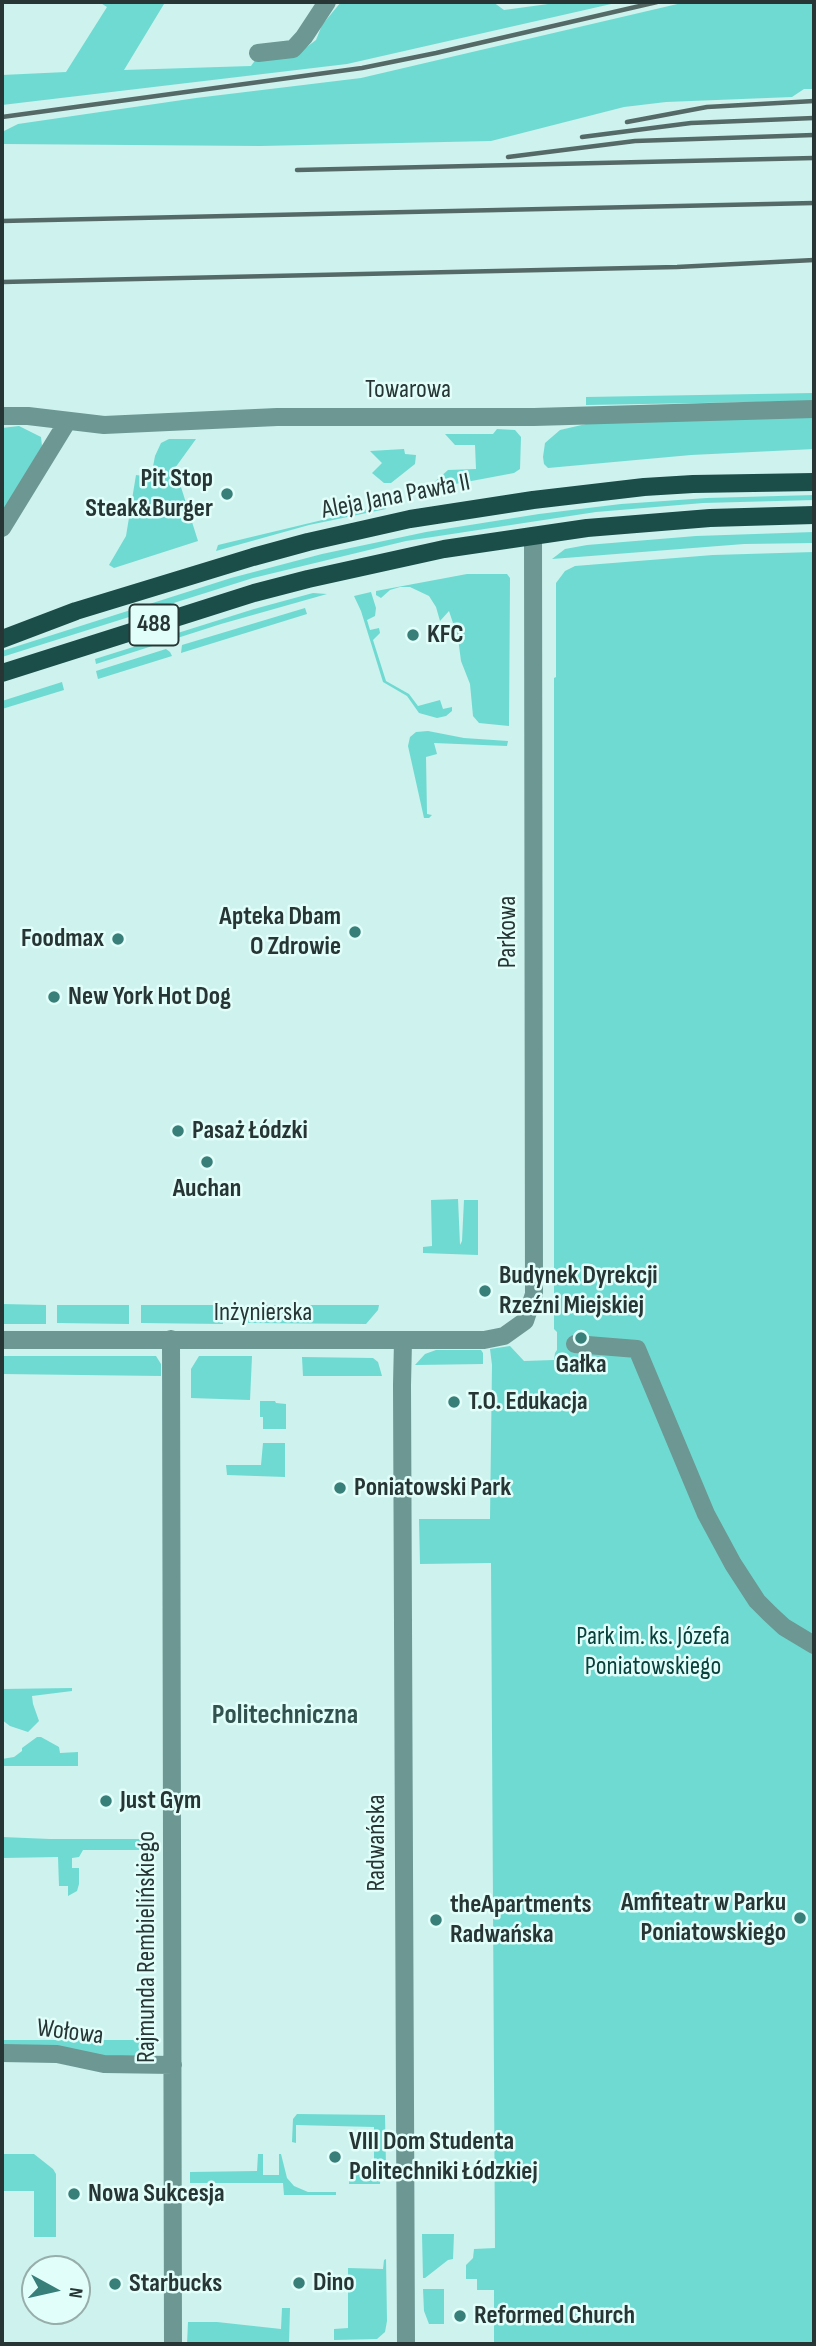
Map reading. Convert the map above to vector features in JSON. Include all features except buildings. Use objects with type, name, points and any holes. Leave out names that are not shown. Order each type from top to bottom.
[{"type":"main road","name":"Aleja Jana Pawła II","points":[[2,639],[76,611],[253,556],[410,519],[589,492],[693,484],[814,480]]},
{"type":"main road","name":"488","points":[[2,673],[308,579],[444,549],[655,522],[814,516]]},
{"type":"street","points":[[258,53],[293,49],[327,2]]},
{"type":"street","name":"Towarowa","points":[[2,416],[28,416],[104,425],[277,417],[534,417],[814,409]]},
{"type":"street","points":[[2,528],[67,422]]},
{"type":"street","name":"Parkowa","points":[[520,1325],[529,1314],[534,1294],[533,536]]},
{"type":"street","name":"Inżynierska","points":[[2,1339],[494,1339],[509,1334],[520,1325]]},
{"type":"street","name":"Rajmunda Rembielińskiego","points":[[171,1339],[173,2344]]},
{"type":"street","name":"Radwańska","points":[[404,1341],[402,1398],[406,2344]]},
{"type":"street","points":[[575,1344],[637,1349],[706,1514],[733,1564],[763,1608],[784,1627],[814,1645]]},
{"type":"street","name":"Wołowa","points":[[2,2053],[57,2054],[104,2064],[173,2065]]},
{"type":"green space","points":[[99,2],[164,4],[124,70],[251,66],[256,59],[304,49],[316,40],[322,25],[341,2],[493,2],[504,10],[563,2],[620,2],[347,64],[2,105],[2,75],[66,72],[107,7]]},
{"type":"green space","points":[[686,2],[814,2],[814,89],[804,89],[792,97],[666,102],[624,107],[491,141],[260,146],[4,144],[2,141],[2,132],[18,124],[196,98],[361,78]]},
{"type":"green space","points":[[814,393],[814,401],[586,405],[586,397]]},
{"type":"green space","points":[[814,417],[814,449],[691,455],[548,468],[544,464],[545,443],[560,430],[599,421]]},
{"type":"green space","points":[[19,426],[41,437],[42,446],[2,513],[2,428]]},
{"type":"green space","points":[[497,429],[515,430],[521,437],[520,469],[514,473],[413,492],[430,486],[448,470],[476,469],[475,445],[455,445],[445,434],[493,434]]},
{"type":"green space","points":[[169,439],[196,439],[175,468],[198,541],[114,568],[109,565],[126,536],[136,475],[151,477],[161,443]]},
{"type":"green space","points":[[404,449],[405,454],[416,455],[415,464],[391,483],[384,483],[372,473],[382,463],[370,451]]},
{"type":"green space","points":[[814,495],[814,500],[703,503],[596,512],[406,541],[253,578],[2,657],[2,651],[231,578],[322,554],[426,532],[621,504]]},
{"type":"green space","points":[[385,505],[386,509],[309,525],[216,551],[218,545]]},
{"type":"green space","points":[[814,532],[814,543],[744,544],[552,559],[565,549],[587,545],[696,536]]},
{"type":"green space","name":"Park im. ks. Józefa Poniatowskiego","points":[[814,552],[814,2344],[494,2344],[494,2290],[477,2290],[477,2279],[466,2279],[466,2265],[473,2258],[474,2249],[495,2248],[491,1563],[420,1564],[419,1519],[490,1519],[490,1349],[510,1346],[524,1361],[554,1360],[557,1350],[557,1332],[554,1329],[556,583],[565,571],[575,566],[713,555]]},
{"type":"green space","points":[[467,574],[507,574],[510,578],[509,726],[479,723],[473,716],[470,684],[461,661],[458,638],[449,611],[440,621],[429,596],[410,587],[390,590],[381,598],[376,595],[376,591]]},
{"type":"green space","points":[[371,592],[376,608],[375,616],[367,620],[370,630],[379,628],[380,633],[373,640],[386,681],[409,694],[418,706],[440,700],[443,709],[452,707],[452,711],[446,716],[437,718],[419,713],[407,696],[383,682],[354,596]]},
{"type":"green space","points":[[313,593],[327,594],[96,664],[95,659]]},
{"type":"green space","points":[[305,608],[307,614],[181,653],[182,645]]},
{"type":"green space","points":[[166,649],[172,656],[98,679],[96,671]]},
{"type":"green space","points":[[62,682],[64,690],[2,709],[2,701]]},
{"type":"green space","points":[[428,731],[464,738],[508,741],[507,746],[434,743],[437,754],[426,757],[427,814],[432,815],[424,818],[408,746],[410,737],[416,732]]},
{"type":"green space","points":[[458,1199],[460,1245],[464,1200],[478,1200],[478,1255],[423,1253],[423,1247],[432,1246],[431,1200]]},
{"type":"green space","points":[[2,1304],[46,1305],[46,1324],[2,1324]]},
{"type":"green space","points":[[57,1305],[129,1305],[129,1324],[57,1323]]},
{"type":"green space","points":[[141,1305],[223,1305],[223,1324],[141,1323]]},
{"type":"green space","points":[[249,1305],[379,1305],[366,1324],[248,1323]]},
{"type":"green space","points":[[436,1350],[481,1350],[483,1364],[415,1365],[425,1354]]},
{"type":"green space","points":[[2,1356],[156,1356],[161,1364],[161,1376],[2,1374]]},
{"type":"green space","points":[[199,1356],[252,1356],[250,1400],[191,1398],[191,1369]]},
{"type":"green space","points":[[302,1357],[373,1358],[378,1362],[382,1376],[303,1376]]},
{"type":"green space","points":[[260,1401],[286,1404],[286,1429],[263,1429]]},
{"type":"green space","points":[[263,1443],[285,1443],[285,1477],[227,1475],[226,1465],[261,1465]]},
{"type":"green space","points":[[72,1688],[72,1691],[32,1696],[39,1721],[28,1732],[2,1720],[2,1689]]},
{"type":"green space","points":[[37,1737],[59,1747],[60,1753],[78,1752],[78,1766],[2,1766],[2,1759],[14,1757]]},
{"type":"green space","points":[[2,1837],[156,1841],[142,1841],[142,1850],[83,1850],[79,1857],[72,1858],[72,1868],[79,1868],[79,1884],[77,1891],[68,1896],[68,1886],[59,1886],[58,1857],[2,1858]]},
{"type":"green space","points":[[2,2040],[138,2040],[143,2045],[143,2055],[154,2056],[117,2057],[2,2046]]},
{"type":"green space","points":[[297,2114],[385,2115],[386,2168],[381,2169],[380,2184],[349,2184],[350,2169],[374,2168],[374,2127],[296,2125],[296,2143],[292,2142],[293,2119]]},
{"type":"green space","points":[[2,2154],[34,2154],[53,2169],[56,2174],[56,2237],[34,2237],[34,2191],[2,2191]]},
{"type":"green space","points":[[258,2154],[263,2154],[263,2175],[279,2175],[281,2154],[287,2178],[294,2186],[308,2192],[336,2192],[336,2195],[284,2195],[283,2183],[190,2183],[190,2172],[257,2171]]},
{"type":"green space","points":[[422,2234],[454,2234],[453,2259],[425,2278],[423,2278]]},
{"type":"green space","points":[[386,2259],[385,2332],[377,2339],[334,2340],[334,2329],[348,2328],[348,2268],[383,2269]]},
{"type":"green space","points":[[423,2289],[444,2289],[444,2324],[429,2324],[424,2311]]},
{"type":"green space","points":[[282,2308],[290,2308],[289,2343],[187,2344],[188,2322],[217,2322],[281,2329]]},
{"type":"railway","points":[[2,117],[362,68],[657,2]]},
{"type":"railway","points":[[627,122],[707,107],[814,101]]},
{"type":"railway","points":[[582,137],[691,123],[814,118]]},
{"type":"railway","points":[[508,157],[635,141],[814,135]]},
{"type":"railway","points":[[297,170],[814,158]]},
{"type":"railway","points":[[2,221],[814,203]]},
{"type":"railway","points":[[2,282],[677,267],[814,260]]},
{"type":"place","name":"Pit Stop Steak&Burger","points":[[227,494]]},
{"type":"place","name":"KFC","points":[[413,635]]},
{"type":"place","name":"Apteka Dbam O Zdrowie","points":[[355,932]]},
{"type":"place","name":"Foodmax","points":[[118,939]]},
{"type":"place","name":"New York Hot Dog","points":[[54,997]]},
{"type":"place","name":"Pasaż Łódzki","points":[[178,1131]]},
{"type":"place","name":"Auchan","points":[[207,1162]]},
{"type":"place","name":"Budynek Dyrekcji Rzeźni Miejskiej","points":[[485,1291]]},
{"type":"place","name":"Gałka","points":[[581,1338]]},
{"type":"place","name":"T.O. Edukacja","points":[[454,1402]]},
{"type":"place","name":"Poniatowski Park","points":[[340,1488]]},
{"type":"place","name":"Just Gym","points":[[106,1801]]},
{"type":"place","name":"Amfiteatr w Parku Poniatowskiego","points":[[800,1918]]},
{"type":"place","name":"theApartments Radwańska","points":[[436,1920]]},
{"type":"place","name":"VIII Dom Studenta Politechniki Łódzkiej","points":[[335,2157]]},
{"type":"place","name":"Nowa Sukcesja","points":[[74,2194]]},
{"type":"place","name":"Dino","points":[[299,2283]]},
{"type":"place","name":"Starbucks","points":[[115,2284]]},
{"type":"place","name":"Reformed Church","points":[[460,2316]]},
{"type":"district","name":"Politechniczna","points":[[285,1716]]}]
